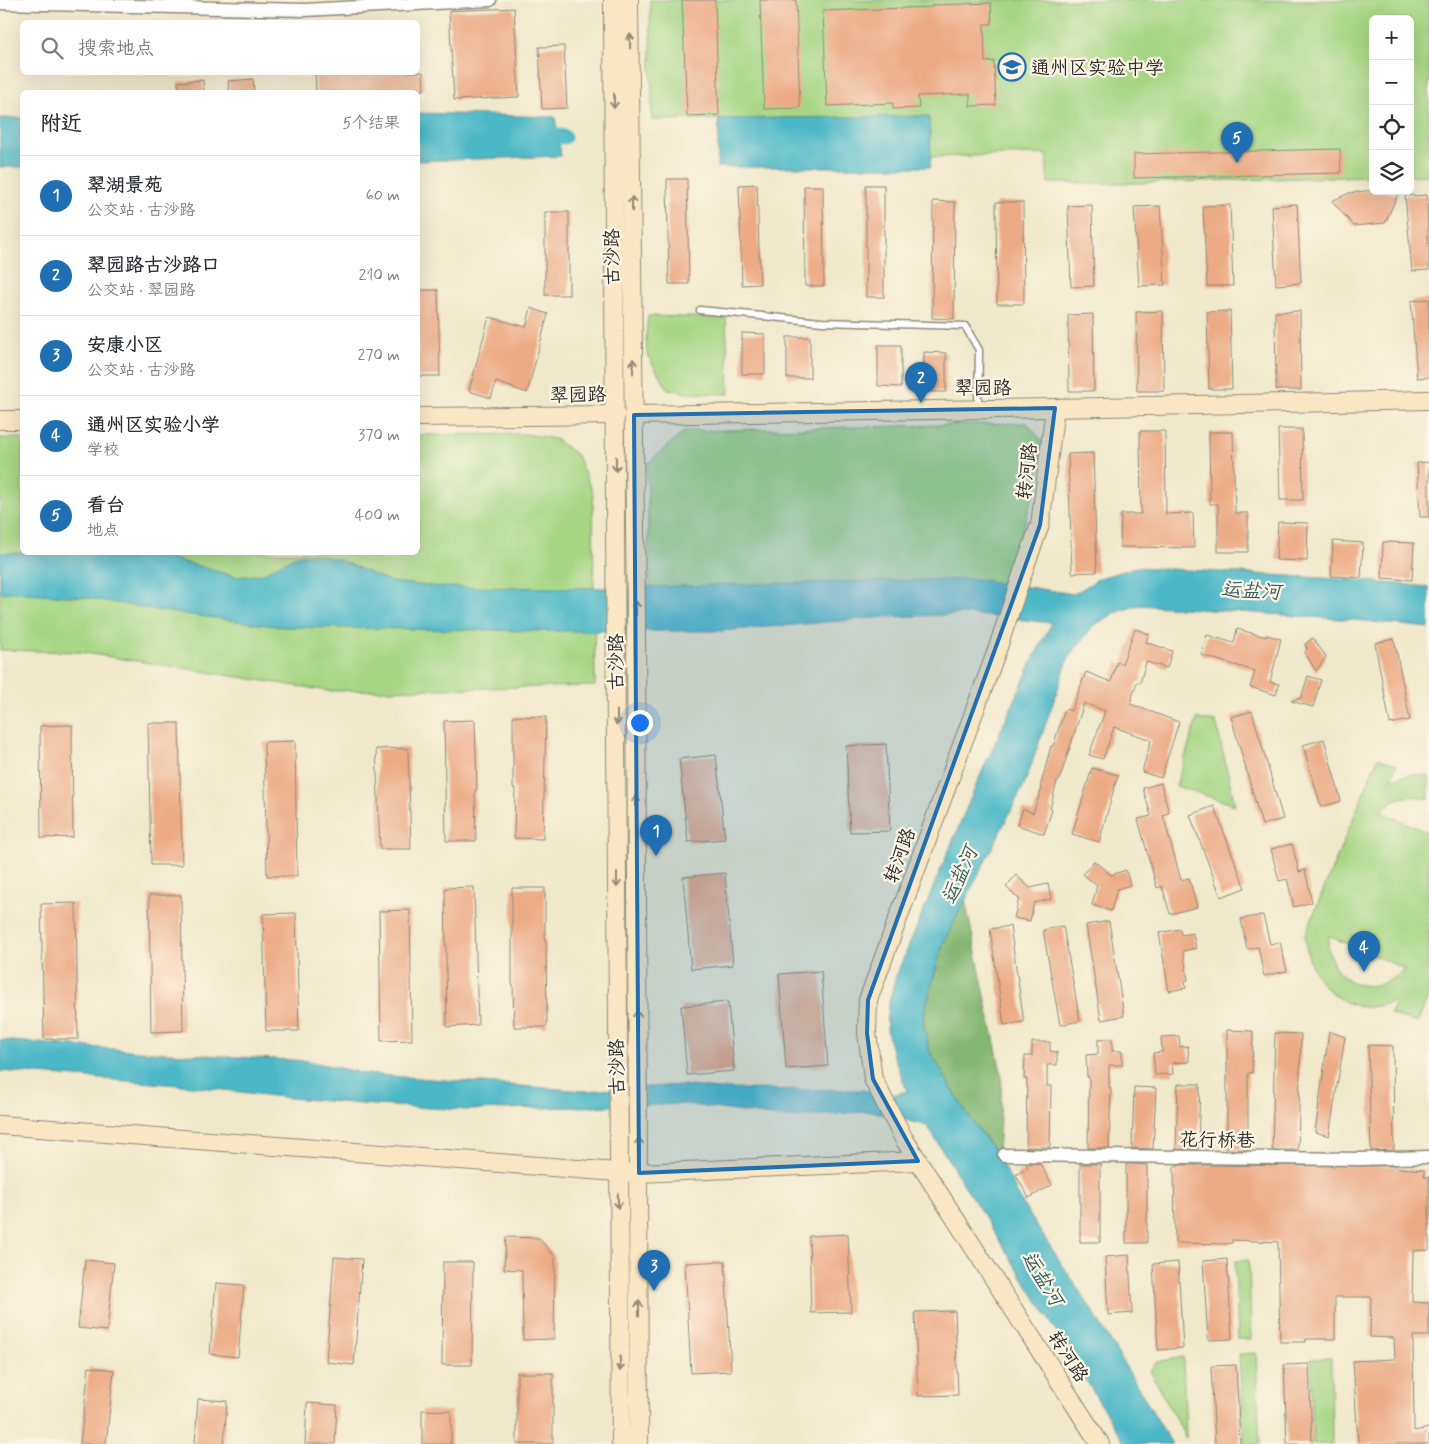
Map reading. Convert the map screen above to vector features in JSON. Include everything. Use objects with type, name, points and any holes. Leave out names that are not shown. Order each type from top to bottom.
[{"type":"street","points":[[0,3],[305,10],[372,3],[490,0]]},
{"type":"street","name":"古沙路","points":[[613,0],[616,415],[617,1118],[621,1444]]},
{"type":"street","name":"古沙路","points":[[629,0],[636,563],[639,1444]]},
{"type":"street","name":"翠园路","points":[[420,417],[1055,408],[1429,400]]},
{"type":"street","name":"转河路","points":[[1055,408],[1040,525],[997,650],[868,1000],[867,1032],[873,1078],[904,1139],[1100,1444]]},
{"type":"street","points":[[0,420],[20,420]]},
{"type":"street","points":[[0,1125],[639,1173],[918,1161]]},
{"type":"street","name":"花行桥巷","points":[[1004,1155],[1429,1158]]},
{"type":"lane","points":[[700,310],[822,322],[966,326],[979,350],[978,408]]},
{"type":"highlighted area","points":[[1055,408],[1040,525],[868,1000],[867,1033],[873,1079],[918,1161],[639,1173],[634,415]]},
{"type":"green space","name":"通州区实验中学","points":[[650,0],[1429,0],[1429,175],[1414,176],[1414,15],[1369,15],[1369,176],[1135,183],[1048,183],[1046,154],[931,157],[929,116],[652,120]]},
{"type":"green space","points":[[648,316],[726,318],[729,394],[687,393],[668,389],[647,355],[646,335]]},
{"type":"green space","points":[[1027,423],[1042,441],[1038,478],[1007,584],[974,579],[649,587],[647,464],[685,431]]},
{"type":"green space","points":[[525,434],[555,439],[577,455],[593,493],[595,686],[328,691],[79,652],[0,650],[0,438],[20,438],[20,555],[420,555],[420,435]]},
{"type":"green space","points":[[1197,719],[1216,722],[1235,805],[1176,786]]},
{"type":"green space","points":[[1378,758],[1397,765],[1391,779],[1413,774],[1429,776],[1429,799],[1402,798],[1391,803],[1381,812],[1429,833],[1429,996],[1417,1023],[1390,1014],[1395,1001],[1364,1007],[1340,999],[1321,982],[1315,972],[1306,948],[1305,935]],"holes":[[[1329,936],[1405,969],[1384,983],[1361,985],[1351,981],[1342,975],[1334,965],[1329,950]]]},
{"type":"green space","points":[[965,900],[1002,1077],[998,1156],[966,1112],[929,1050],[923,1023],[943,944]]},
{"type":"green space","points":[[1249,1260],[1251,1339],[1238,1339],[1235,1261]]},
{"type":"green space","points":[[1256,1353],[1260,1444],[1244,1444],[1239,1354]]},
{"type":"green space","points":[[1183,1357],[1186,1438],[1150,1371],[1157,1362]]},
{"type":"green space","points":[[1331,1358],[1332,1444],[1313,1444],[1311,1359]]},
{"type":"water","points":[[420,113],[555,117],[561,156],[420,161]]},
{"type":"water","points":[[929,116],[930,167],[717,167],[719,119]]},
{"type":"water","points":[[0,118],[20,118],[20,167],[0,167]]},
{"type":"water","name":"运盐河","points":[[0,553],[20,553],[20,555],[152,555],[170,558],[238,577],[262,574],[296,556],[318,555],[340,560],[391,582],[441,587],[593,588],[974,579],[1074,594],[1100,578],[1136,567],[1356,580],[1429,587],[1429,628],[1355,620],[1139,605],[1115,613],[1093,626],[1069,657],[1025,783],[943,944],[923,1023],[929,1050],[966,1112],[998,1156],[1025,1208],[1090,1307],[1172,1444],[1125,1444],[927,1126],[872,1111],[787,1118],[684,1104],[468,1110],[289,1098],[192,1086],[0,1071],[0,1040],[151,1052],[308,1061],[366,1074],[585,1091],[682,1085],[718,1089],[863,1090],[888,1096],[907,1091],[893,1053],[887,1029],[888,1009],[896,976],[980,776],[1038,649],[1052,623],[969,614],[887,617],[722,631],[537,631],[282,627],[161,611],[83,597],[12,592],[0,593]]},
{"type":"building","points":[[682,0],[715,0],[719,115],[687,116]]},
{"type":"building","points":[[760,0],[796,0],[800,108],[764,109]]},
{"type":"building","points":[[991,3],[992,24],[984,24],[985,62],[994,61],[996,105],[970,106],[970,94],[918,96],[919,108],[893,109],[893,103],[827,106],[823,11]]},
{"type":"building","points":[[514,8],[519,97],[454,100],[449,11]]},
{"type":"building","points":[[564,46],[567,108],[542,109],[539,47]]},
{"type":"building","points":[[420,72],[423,72],[424,90],[316,90],[315,75],[420,75]]},
{"type":"building","points":[[253,79],[254,90],[229,90],[228,81]]},
{"type":"building","points":[[203,80],[204,90],[179,90],[178,82]]},
{"type":"building","points":[[1340,149],[1341,173],[1134,178],[1134,154]]},
{"type":"building","points":[[667,179],[687,179],[689,284],[669,284]]},
{"type":"building","points":[[757,184],[760,284],[742,285],[739,185]]},
{"type":"building","points":[[866,185],[884,185],[884,297],[866,297]]},
{"type":"building","points":[[804,186],[823,186],[824,286],[805,286]]},
{"type":"building","points":[[1369,190],[1369,195],[1398,195],[1385,223],[1354,226],[1332,201],[1349,193]]},
{"type":"building","points":[[1405,195],[1427,195],[1429,270],[1412,271]]},
{"type":"building","points":[[933,201],[955,202],[954,319],[932,318]]},
{"type":"building","points":[[996,202],[1023,202],[1024,304],[997,304]]},
{"type":"building","points":[[1297,204],[1301,283],[1276,285],[1272,206]]},
{"type":"building","points":[[1092,205],[1094,286],[1071,287],[1068,206]]},
{"type":"building","points":[[1230,205],[1233,286],[1207,286],[1203,206]]},
{"type":"building","points":[[1160,206],[1165,285],[1139,286],[1134,207]]},
{"type":"building","points":[[545,212],[569,212],[569,295],[545,295]]},
{"type":"building","points":[[420,290],[438,290],[440,376],[420,376]]},
{"type":"building","points":[[1429,299],[1429,377],[1417,378],[1411,301]]},
{"type":"building","points":[[531,308],[548,314],[527,393],[496,382],[491,398],[469,391],[489,317],[526,327]]},
{"type":"building","points":[[1163,311],[1164,391],[1137,391],[1136,312]]},
{"type":"building","points":[[1230,311],[1232,389],[1209,389],[1207,312]]},
{"type":"building","points":[[1300,311],[1301,390],[1276,390],[1275,312]]},
{"type":"building","points":[[1093,314],[1094,391],[1069,391],[1068,315]]},
{"type":"building","points":[[742,333],[765,334],[765,374],[742,374]]},
{"type":"building","points":[[787,337],[810,337],[810,378],[787,378]]},
{"type":"building","points":[[878,345],[901,345],[901,387],[878,386]]},
{"type":"building","points":[[924,352],[946,353],[946,392],[923,392]]},
{"type":"building","points":[[1278,429],[1302,429],[1303,500],[1280,500]]},
{"type":"building","points":[[1140,431],[1165,431],[1166,514],[1193,513],[1194,548],[1120,547],[1121,514],[1141,514]]},
{"type":"building","points":[[1209,432],[1233,432],[1235,513],[1248,513],[1248,552],[1218,552],[1218,504],[1210,504]]},
{"type":"building","points":[[1093,453],[1097,572],[1072,573],[1068,454]]},
{"type":"building","points":[[1429,462],[1429,517],[1420,517],[1417,463]]},
{"type":"building","points":[[1278,522],[1308,523],[1307,561],[1276,560]]},
{"type":"building","points":[[1333,541],[1363,543],[1361,578],[1331,576]]},
{"type":"building","points":[[1383,542],[1414,543],[1412,580],[1382,578]]},
{"type":"building","points":[[1135,629],[1149,634],[1146,642],[1172,651],[1167,668],[1146,662],[1140,683],[1137,682],[1130,704],[1179,722],[1161,778],[1142,772],[1151,740],[1114,727],[1103,759],[1089,755],[1105,711],[1084,703],[1059,781],[1057,781],[1050,809],[1052,810],[1044,834],[1017,825],[1023,809],[1033,813],[1042,788],[1040,788],[1051,746],[1053,746],[1065,709],[1071,711],[1086,672],[1111,682],[1117,662],[1122,664]]},
{"type":"building","points":[[1237,629],[1281,639],[1270,682],[1279,684],[1276,695],[1250,687],[1255,671],[1201,655],[1207,635],[1234,643]]},
{"type":"building","points":[[1313,638],[1326,657],[1316,671],[1305,653],[1307,649],[1305,644]]},
{"type":"building","points":[[1394,639],[1410,720],[1390,724],[1375,643]]},
{"type":"building","points":[[1308,676],[1321,680],[1313,707],[1291,701],[1301,698]]},
{"type":"building","points":[[1252,711],[1283,819],[1262,825],[1231,717]]},
{"type":"building","points":[[513,716],[546,717],[543,839],[514,838]]},
{"type":"building","points":[[475,720],[476,841],[446,841],[444,721]]},
{"type":"building","points":[[148,723],[179,723],[182,865],[151,865]]},
{"type":"building","points":[[72,725],[73,837],[41,838],[40,726]]},
{"type":"building","points":[[1324,739],[1341,801],[1321,807],[1303,745]]},
{"type":"building","points":[[295,741],[297,876],[267,876],[264,742]]},
{"type":"building","points":[[886,744],[890,831],[850,832],[846,746]]},
{"type":"building","points":[[408,748],[411,849],[380,849],[376,749]]},
{"type":"building","points":[[716,755],[725,839],[688,842],[679,759]]},
{"type":"building","points":[[1092,768],[1118,775],[1099,842],[1072,834]]},
{"type":"building","points":[[1161,783],[1169,813],[1163,815],[1181,880],[1189,878],[1197,907],[1170,914],[1162,886],[1157,888],[1138,819],[1151,816],[1143,788]]},
{"type":"building","points":[[1214,806],[1245,888],[1221,897],[1190,815]]},
{"type":"building","points":[[1292,844],[1299,872],[1305,870],[1312,902],[1294,907],[1287,879],[1279,881],[1271,849]]},
{"type":"building","points":[[1094,861],[1111,875],[1126,870],[1130,885],[1117,889],[1111,911],[1092,905],[1097,886],[1083,874]]},
{"type":"building","points":[[725,873],[733,965],[691,969],[683,877]]},
{"type":"building","points":[[1016,875],[1030,888],[1048,884],[1051,899],[1034,903],[1030,921],[1014,918],[1019,899],[1006,887]]},
{"type":"building","points":[[474,887],[478,1025],[447,1027],[445,888]]},
{"type":"building","points":[[512,888],[545,888],[547,1027],[514,1027]]},
{"type":"building","points":[[149,895],[181,895],[183,1031],[151,1032]]},
{"type":"building","points":[[76,903],[78,1039],[44,1039],[41,904]]},
{"type":"building","points":[[410,910],[412,1040],[381,1041],[379,911]]},
{"type":"building","points":[[296,913],[299,1031],[266,1031],[263,914]]},
{"type":"building","points":[[1263,915],[1270,944],[1280,942],[1287,971],[1264,976],[1258,947],[1247,949],[1241,919]]},
{"type":"building","points":[[1109,921],[1124,1016],[1101,1020],[1086,925]]},
{"type":"building","points":[[1010,926],[1024,1022],[1004,1025],[990,929]]},
{"type":"building","points":[[1063,926],[1080,1021],[1060,1025],[1043,930]]},
{"type":"building","points":[[1180,929],[1181,935],[1193,933],[1196,948],[1183,951],[1188,980],[1185,981],[1186,988],[1169,991],[1159,933]]},
{"type":"building","points":[[821,971],[828,1066],[786,1069],[779,974]]},
{"type":"building","points":[[728,1002],[734,1071],[687,1075],[681,1006]]},
{"type":"building","points":[[1227,1030],[1253,1031],[1252,1073],[1248,1073],[1248,1150],[1227,1149]]},
{"type":"building","points":[[1329,1031],[1345,1037],[1329,1136],[1315,1132]]},
{"type":"building","points":[[1275,1033],[1301,1034],[1298,1150],[1272,1150]]},
{"type":"building","points":[[1179,1036],[1180,1047],[1188,1046],[1189,1062],[1172,1063],[1173,1074],[1155,1075],[1153,1053],[1162,1052],[1161,1037]]},
{"type":"building","points":[[1112,1039],[1112,1051],[1122,1051],[1122,1065],[1109,1065],[1109,1088],[1111,1088],[1109,1148],[1088,1148],[1089,1077],[1087,1077],[1086,1055],[1098,1054],[1098,1040]]},
{"type":"building","points":[[1032,1042],[1050,1042],[1050,1051],[1057,1052],[1057,1065],[1047,1065],[1047,1086],[1051,1086],[1050,1147],[1026,1147],[1027,1079],[1024,1079],[1025,1056],[1032,1056]]},
{"type":"building","points":[[1368,1045],[1393,1046],[1394,1150],[1371,1151]]},
{"type":"building","points":[[1178,1084],[1200,1084],[1198,1149],[1176,1149]]},
{"type":"building","points":[[1134,1087],[1156,1088],[1153,1149],[1132,1148]]},
{"type":"building","points":[[1026,1163],[1040,1164],[1052,1185],[1029,1198],[1016,1175],[1028,1168]]},
{"type":"building","points":[[1080,1164],[1100,1164],[1100,1242],[1080,1242]]},
{"type":"building","points":[[1126,1164],[1147,1165],[1147,1243],[1126,1243]]},
{"type":"building","points":[[1176,1165],[1395,1166],[1398,1168],[1424,1170],[1424,1177],[1429,1177],[1429,1250],[1413,1251],[1412,1302],[1429,1303],[1429,1336],[1413,1336],[1414,1431],[1429,1428],[1429,1444],[1358,1444],[1353,1361],[1395,1359],[1394,1338],[1370,1337],[1371,1297],[1335,1297],[1335,1339],[1306,1339],[1306,1342],[1280,1342],[1278,1242],[1232,1240],[1232,1243],[1226,1244],[1175,1243],[1174,1167]]},
{"type":"building","points":[[848,1234],[851,1312],[811,1313],[809,1236]]},
{"type":"building","points":[[506,1237],[539,1238],[555,1257],[554,1339],[523,1340],[522,1270],[504,1269]]},
{"type":"building","points":[[1129,1255],[1132,1313],[1108,1315],[1105,1257]]},
{"type":"building","points":[[334,1257],[362,1259],[354,1365],[326,1362]]},
{"type":"building","points":[[1227,1259],[1232,1339],[1208,1340],[1203,1261]]},
{"type":"building","points":[[85,1260],[114,1263],[107,1331],[78,1328]]},
{"type":"building","points":[[725,1261],[731,1371],[691,1373],[685,1263]]},
{"type":"building","points":[[443,1262],[473,1262],[472,1365],[442,1365]]},
{"type":"building","points":[[1178,1262],[1183,1348],[1158,1350],[1153,1264]]},
{"type":"building","points":[[216,1283],[244,1285],[238,1357],[210,1354]]},
{"type":"building","points":[[955,1311],[958,1395],[918,1396],[915,1312]]},
{"type":"building","points":[[1309,1364],[1312,1444],[1287,1444],[1284,1365]]},
{"type":"building","points":[[1236,1365],[1240,1444],[1215,1444],[1211,1366]]},
{"type":"building","points":[[89,1367],[114,1370],[106,1444],[80,1444]]},
{"type":"building","points":[[517,1373],[553,1373],[553,1444],[517,1444]]},
{"type":"building","points":[[198,1399],[227,1401],[224,1444],[195,1444]]},
{"type":"building","points":[[307,1403],[337,1405],[335,1444],[305,1444]]},
{"type":"building","points":[[422,1410],[451,1411],[451,1444],[422,1444]]},
{"type":"waterway","points":[[558,136],[564,137]]},
{"type":"place","name":"通州区实验中学","points":[[1012,67]]},
{"type":"place","name":"看台","points":[[1237,163]]},
{"type":"place","name":"翠园路古沙路口","points":[[921,403]]},
{"type":"place","name":"翠湖景苑","points":[[656,856]]},
{"type":"place","name":"通州区实验小学","points":[[1364,972]]},
{"type":"place","name":"安康小区","points":[[654,1291]]}]
